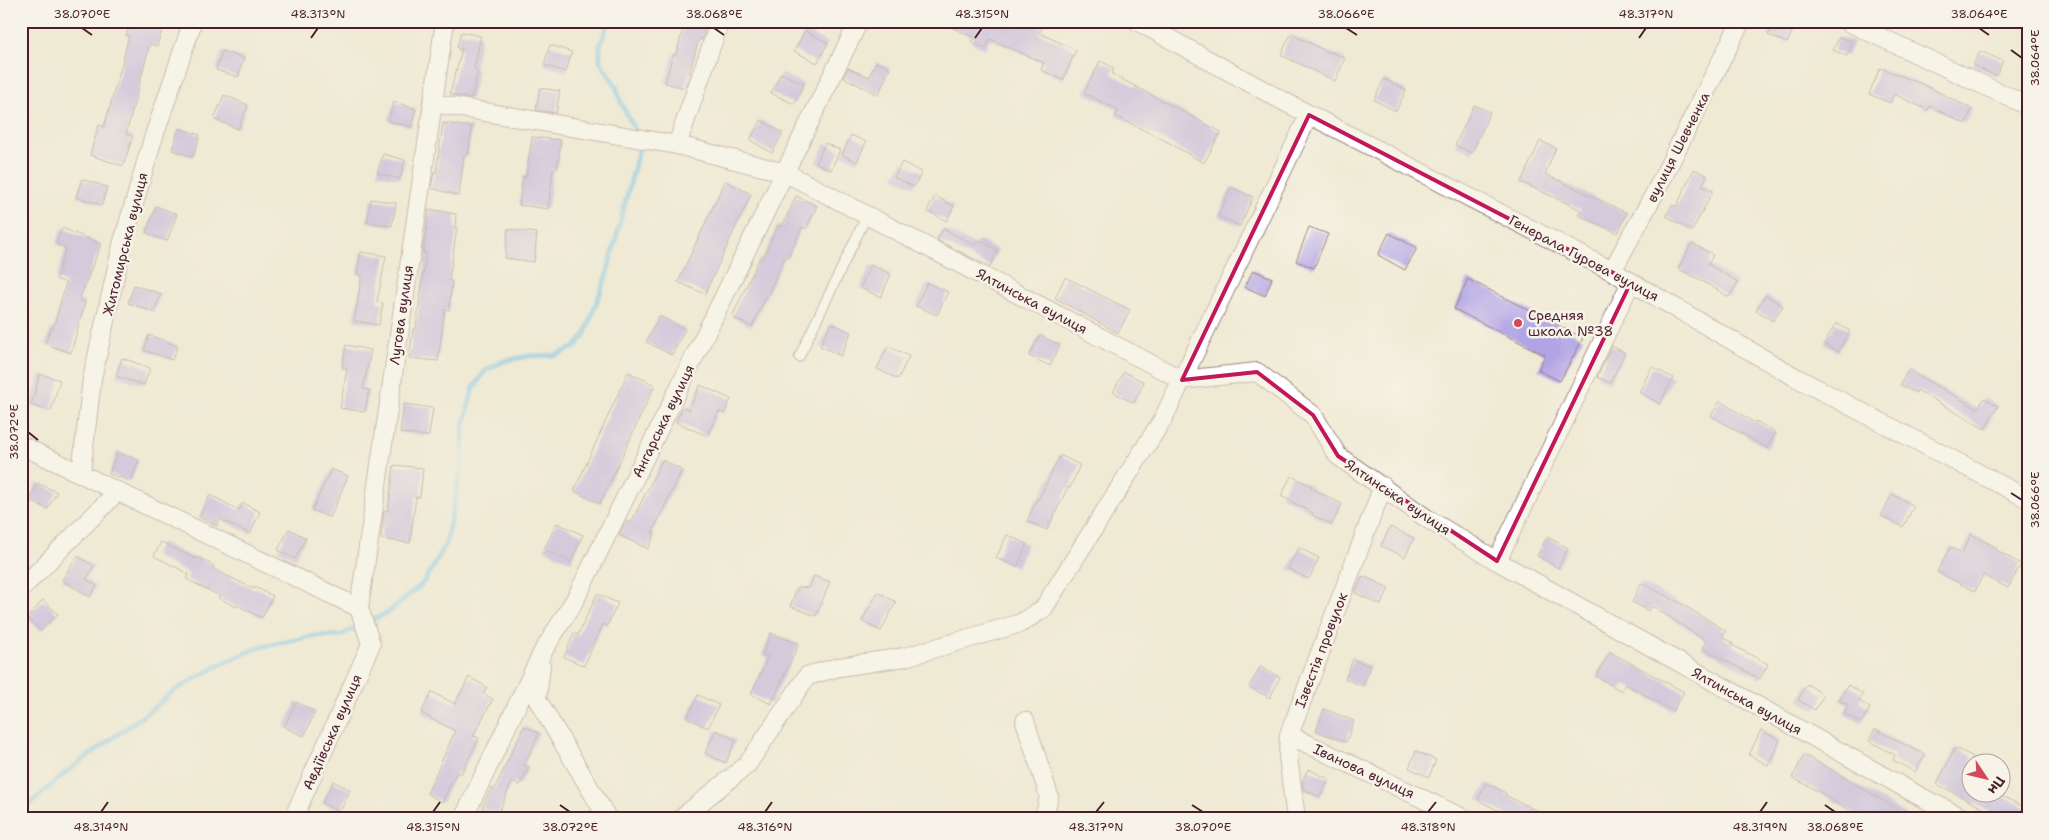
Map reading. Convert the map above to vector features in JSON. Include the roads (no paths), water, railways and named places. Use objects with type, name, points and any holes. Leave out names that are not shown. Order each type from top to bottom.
[{"type":"street","name":"Житомирська вулиця","points":[[81,473],[92,379],[122,245],[152,142],[193,21]]},
{"type":"street","name":"Лугова вулиця","points":[[359,608],[445,21]]},
{"type":"street","points":[[677,145],[720,21]]},
{"type":"street","name":"Ангарська вулиця","points":[[463,819],[542,653],[576,598],[859,21]]},
{"type":"street","name":"Генерала Гурова вулиця","points":[[1137,21],[1310,115],[1612,271],[1795,377],[2028,499]]},
{"type":"street","name":"вулиця Шевченка","points":[[1612,271],[1656,191],[1741,21]]},
{"type":"street","points":[[1846,21],[2028,106]]},
{"type":"street","name":"Ялтинська вулиця","points":[[432,103],[677,145],[786,173],[1182,380],[1256,372],[1313,415],[1338,456],[1426,518],[1497,561],[1923,798],[1965,819]]},
{"type":"street","points":[[680,819],[747,765],[807,676],[839,666],[905,657],[1021,623],[1044,608],[1163,419],[1310,115]]},
{"type":"street","points":[[1497,561],[1631,282]]},
{"type":"street","points":[[21,445],[359,608]]},
{"type":"street","name":"Ізвєстія провулок","points":[[1296,819],[1288,756],[1289,735],[1383,486]]},
{"type":"street","points":[[21,589],[118,491]]},
{"type":"street","name":"Авдіївська вулиця","points":[[293,819],[370,644],[359,608]]},
{"type":"street","points":[[542,653],[537,699],[608,819]]},
{"type":"street","points":[[1025,720],[1049,796],[1044,819]]},
{"type":"street","name":"Іванова вулиця","points":[[1289,735],[1465,819]]},
{"type":"lane","points":[[799,357],[867,215]]},
{"type":"waterway","points":[[612,21],[607,26],[600,46],[600,61],[616,86],[621,103],[637,134]]},
{"type":"waterway","points":[[21,812],[65,773],[174,691],[219,665],[257,648],[313,636],[341,635],[389,612],[422,584],[446,543],[463,459],[463,428],[473,389],[485,371],[504,361],[529,356],[556,355],[575,347],[585,334],[607,274],[641,141]]},
{"type":"place","name":"Средняя школа №38","points":[[1518,323]]}]
